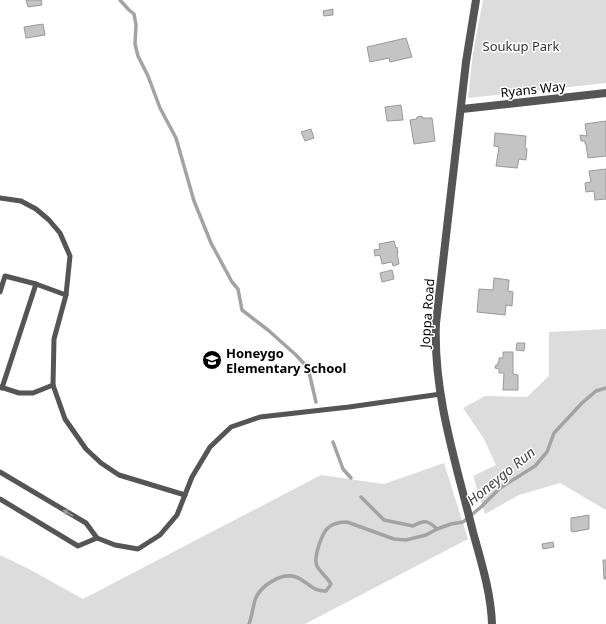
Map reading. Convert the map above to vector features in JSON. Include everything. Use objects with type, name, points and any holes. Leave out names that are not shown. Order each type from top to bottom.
[{"type":"street","name":"Joppa Road","points":[[476,0],[466,62],[462,109],[436,323],[435,345],[441,394],[450,442],[472,524],[489,601],[492,624]]},
{"type":"street","name":"Ryans Way","points":[[462,109],[606,93]]},
{"type":"lane","points":[[0,198],[21,201],[36,209],[49,220],[60,233],[70,256],[66,294],[54,339],[53,385],[65,419],[86,449],[101,463],[119,475],[185,495]]},
{"type":"lane","points":[[0,292],[5,276],[66,294]]},
{"type":"lane","points":[[36,284],[1,387],[19,393],[33,393],[53,385]]},
{"type":"lane","points":[[0,472],[86,523],[97,538],[115,545],[138,549],[160,535],[177,514],[192,477],[210,448],[231,427],[260,417],[349,407],[441,394]]},
{"type":"lane","points":[[0,499],[78,546],[97,538]]},
{"type":"green space","name":"Soukup Park","points":[[483,0],[606,0],[606,83],[468,98],[473,53]]},
{"type":"green space","points":[[606,329],[606,510],[560,483],[519,495],[485,514],[473,476],[496,465],[484,439],[463,408],[485,396],[527,397],[549,376],[549,332]]},
{"type":"green space","points":[[444,463],[468,539],[305,624],[0,624],[0,555],[29,569],[83,599],[321,475],[384,484]]},
{"type":"building","points":[[26,0],[41,0],[42,5],[28,7]]},
{"type":"building","points":[[333,9],[333,15],[324,16],[323,11]]},
{"type":"building","points":[[43,24],[45,35],[26,38],[24,27]]},
{"type":"building","points":[[406,38],[412,57],[390,62],[389,58],[370,62],[367,47]]},
{"type":"building","points":[[401,105],[403,120],[387,121],[385,107]]},
{"type":"building","points":[[422,116],[422,118],[432,118],[435,141],[414,144],[410,120],[417,119],[417,117]]},
{"type":"building","points":[[606,121],[606,156],[588,158],[585,141],[581,141],[580,135],[587,136],[585,124]]},
{"type":"building","points":[[311,129],[314,138],[305,141],[301,132]]},
{"type":"building","points":[[495,133],[526,136],[526,160],[519,159],[517,168],[496,166],[499,147],[494,146]]},
{"type":"building","points":[[606,169],[606,199],[595,200],[594,191],[586,192],[585,183],[591,182],[589,171]]},
{"type":"building","points":[[394,241],[396,248],[397,247],[399,264],[393,266],[392,262],[382,264],[380,255],[375,256],[374,250],[380,249],[379,244]]},
{"type":"building","points":[[392,270],[394,279],[382,282],[380,273]]},
{"type":"building","points":[[494,278],[509,280],[508,291],[513,292],[512,306],[506,305],[505,315],[477,312],[479,289],[493,290]]},
{"type":"building","points":[[517,343],[525,343],[524,351],[516,350]]},
{"type":"building","points":[[503,352],[513,352],[513,374],[518,375],[518,390],[503,390],[504,373],[499,373],[499,369],[495,368],[496,365],[498,365],[499,358],[503,358]]},
{"type":"building","points":[[589,515],[589,529],[573,532],[571,531],[571,518]]},
{"type":"building","points":[[553,542],[554,547],[543,549],[542,544]]},
{"type":"building","points":[[603,560],[606,560],[606,579],[604,579]]},
{"type":"waterway","points":[[120,0],[134,14],[136,25],[135,44],[138,56],[148,76],[160,108],[176,138],[194,201],[211,243],[232,282],[238,289],[242,310],[268,330],[308,368],[316,402]]},
{"type":"waterway","name":"Honeygo Run","points":[[249,624],[255,600],[261,590],[266,585],[278,578],[290,576],[296,577],[317,590],[326,591],[331,584],[317,566],[316,557],[321,539],[326,530],[331,526],[338,523],[347,522],[394,539],[406,540],[426,535],[451,524],[463,522],[500,488],[535,466],[547,452],[554,433],[582,403],[596,391],[606,388]]},
{"type":"waterway","points":[[333,442],[343,469],[351,478]]},
{"type":"waterway","points":[[361,497],[384,520],[413,526],[426,522],[437,529]]},
{"type":"place","name":"Honeygo Elementary School","points":[[212,360]]}]
